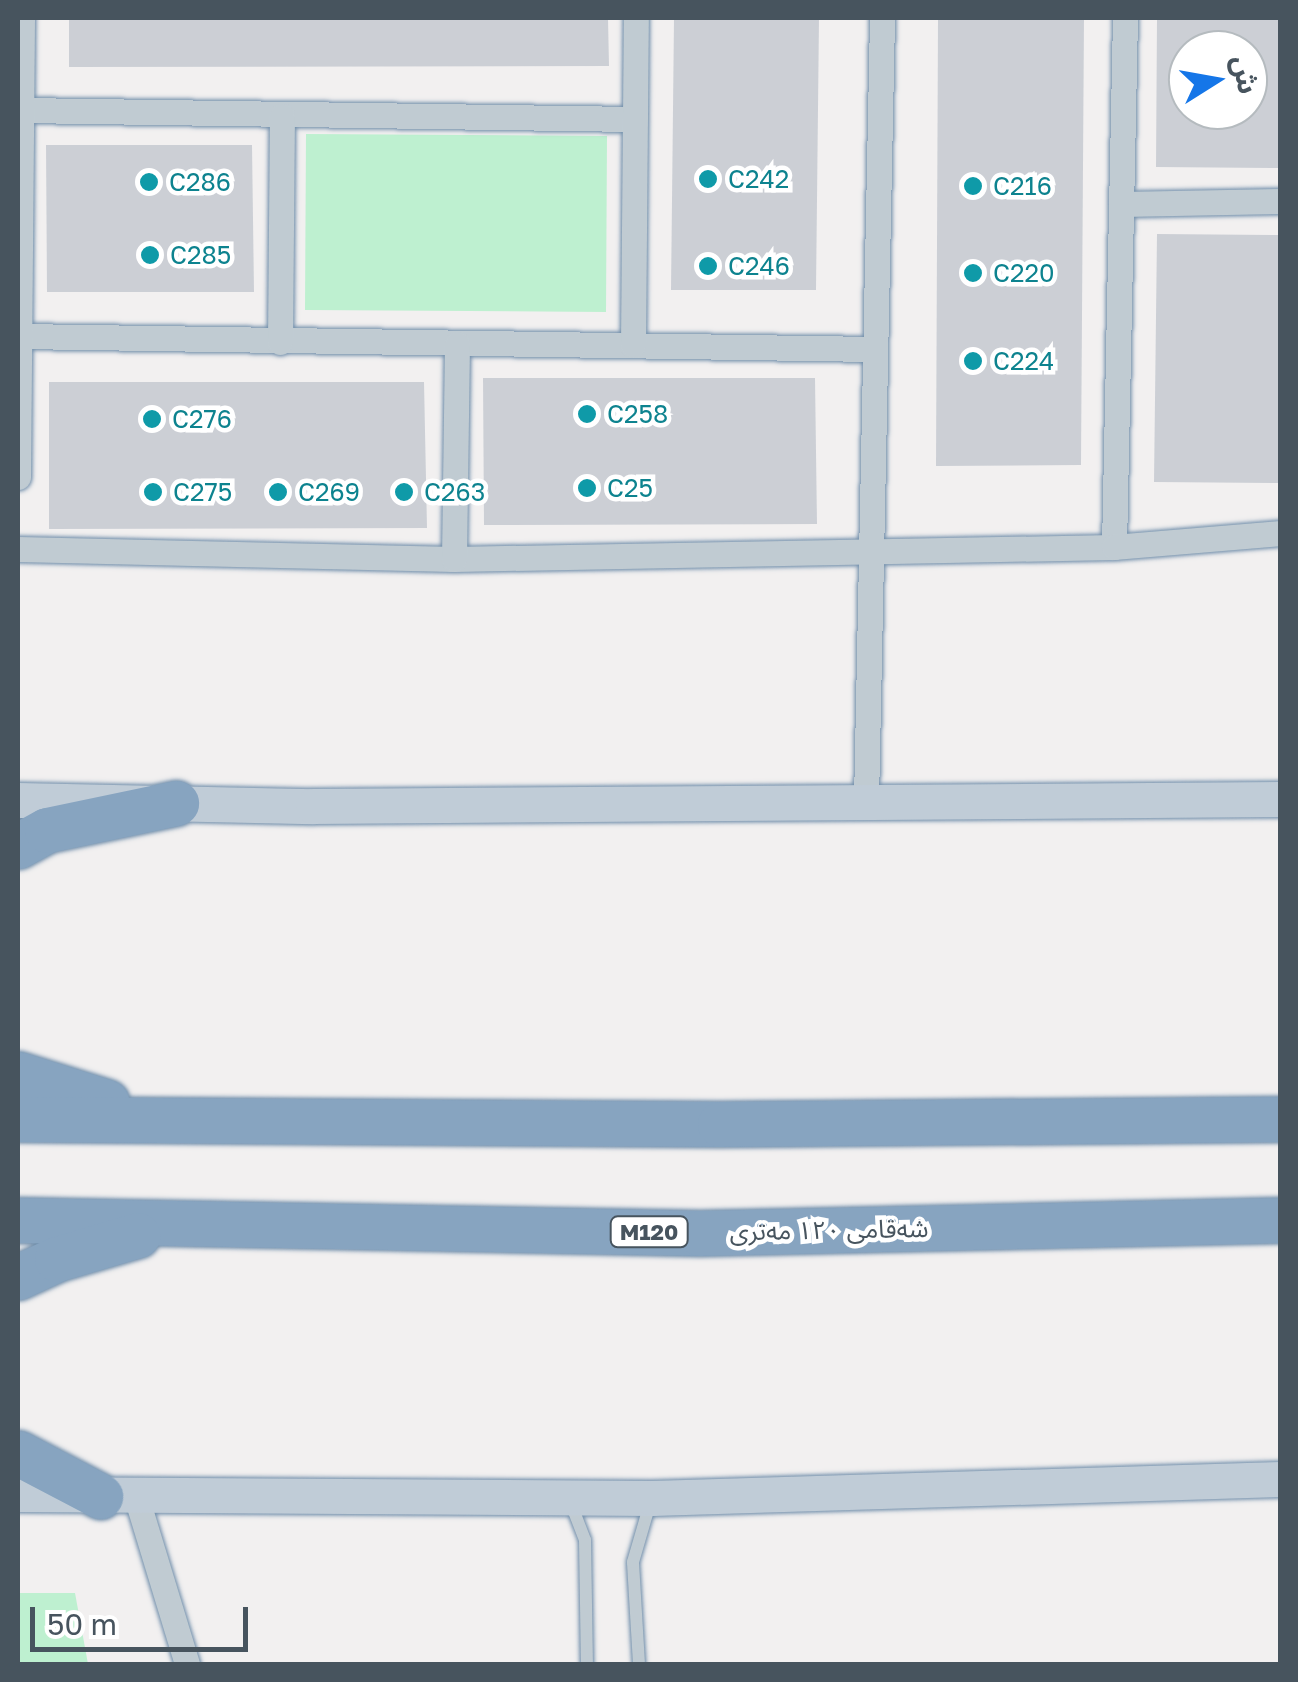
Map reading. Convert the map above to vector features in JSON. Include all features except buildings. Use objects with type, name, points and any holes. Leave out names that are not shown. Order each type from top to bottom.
[{"type":"highway","points":[[18,846],[47,830],[176,804]]},
{"type":"highway","points":[[18,1074],[68,1092],[187,1121]]},
{"type":"highway","points":[[18,1118],[798,1124],[1280,1119]]},
{"type":"highway","name":"شەقامی ١٢٠ مەتری","points":[[18,1220],[700,1233],[1280,1220]]},
{"type":"highway","points":[[18,1277],[57,1259],[178,1223]]},
{"type":"highway","points":[[18,1453],[118,1496]]},
{"type":"street","points":[[18,478],[22,18]]},
{"type":"street","points":[[633,346],[636,18]]},
{"type":"street","points":[[866,802],[882,18]]},
{"type":"street","points":[[1114,547],[1125,18]]},
{"type":"street","points":[[22,110],[635,119]]},
{"type":"street","points":[[280,342],[282,116]]},
{"type":"street","points":[[1121,204],[1280,201]]},
{"type":"street","points":[[19,336],[875,349]]},
{"type":"street","points":[[454,559],[457,344]]},
{"type":"street","points":[[18,550],[454,559],[1114,547],[1280,532]]},
{"type":"street","points":[[18,800],[176,804],[1280,799]]},
{"type":"street","points":[[18,1494],[570,1499],[1280,1479]]},
{"type":"street","points":[[118,1496],[187,1664]]},
{"type":"lane","points":[[639,1664],[633,1562],[652,1498]]},
{"type":"lane","points":[[570,1499],[585,1540],[586,1664]]},
{"type":"green space","points":[[306,134],[607,136],[606,312],[305,310]]},
{"type":"green space","points":[[18,1593],[75,1593],[88,1664],[18,1664]]},
{"type":"place","name":"C242","points":[[708,179]]},
{"type":"place","name":"C286","points":[[149,182]]},
{"type":"place","name":"C216","points":[[973,186]]},
{"type":"place","name":"C285","points":[[150,255]]},
{"type":"place","name":"C246","points":[[708,266]]},
{"type":"place","name":"C220","points":[[973,273]]},
{"type":"place","name":"C224","points":[[973,361]]},
{"type":"place","name":"C258","points":[[587,414]]},
{"type":"place","name":"C276","points":[[152,419]]},
{"type":"place","name":"C25","points":[[587,488]]},
{"type":"place","name":"C275","points":[[153,492]]},
{"type":"place","name":"C269","points":[[278,492]]},
{"type":"place","name":"C263","points":[[404,492]]}]
